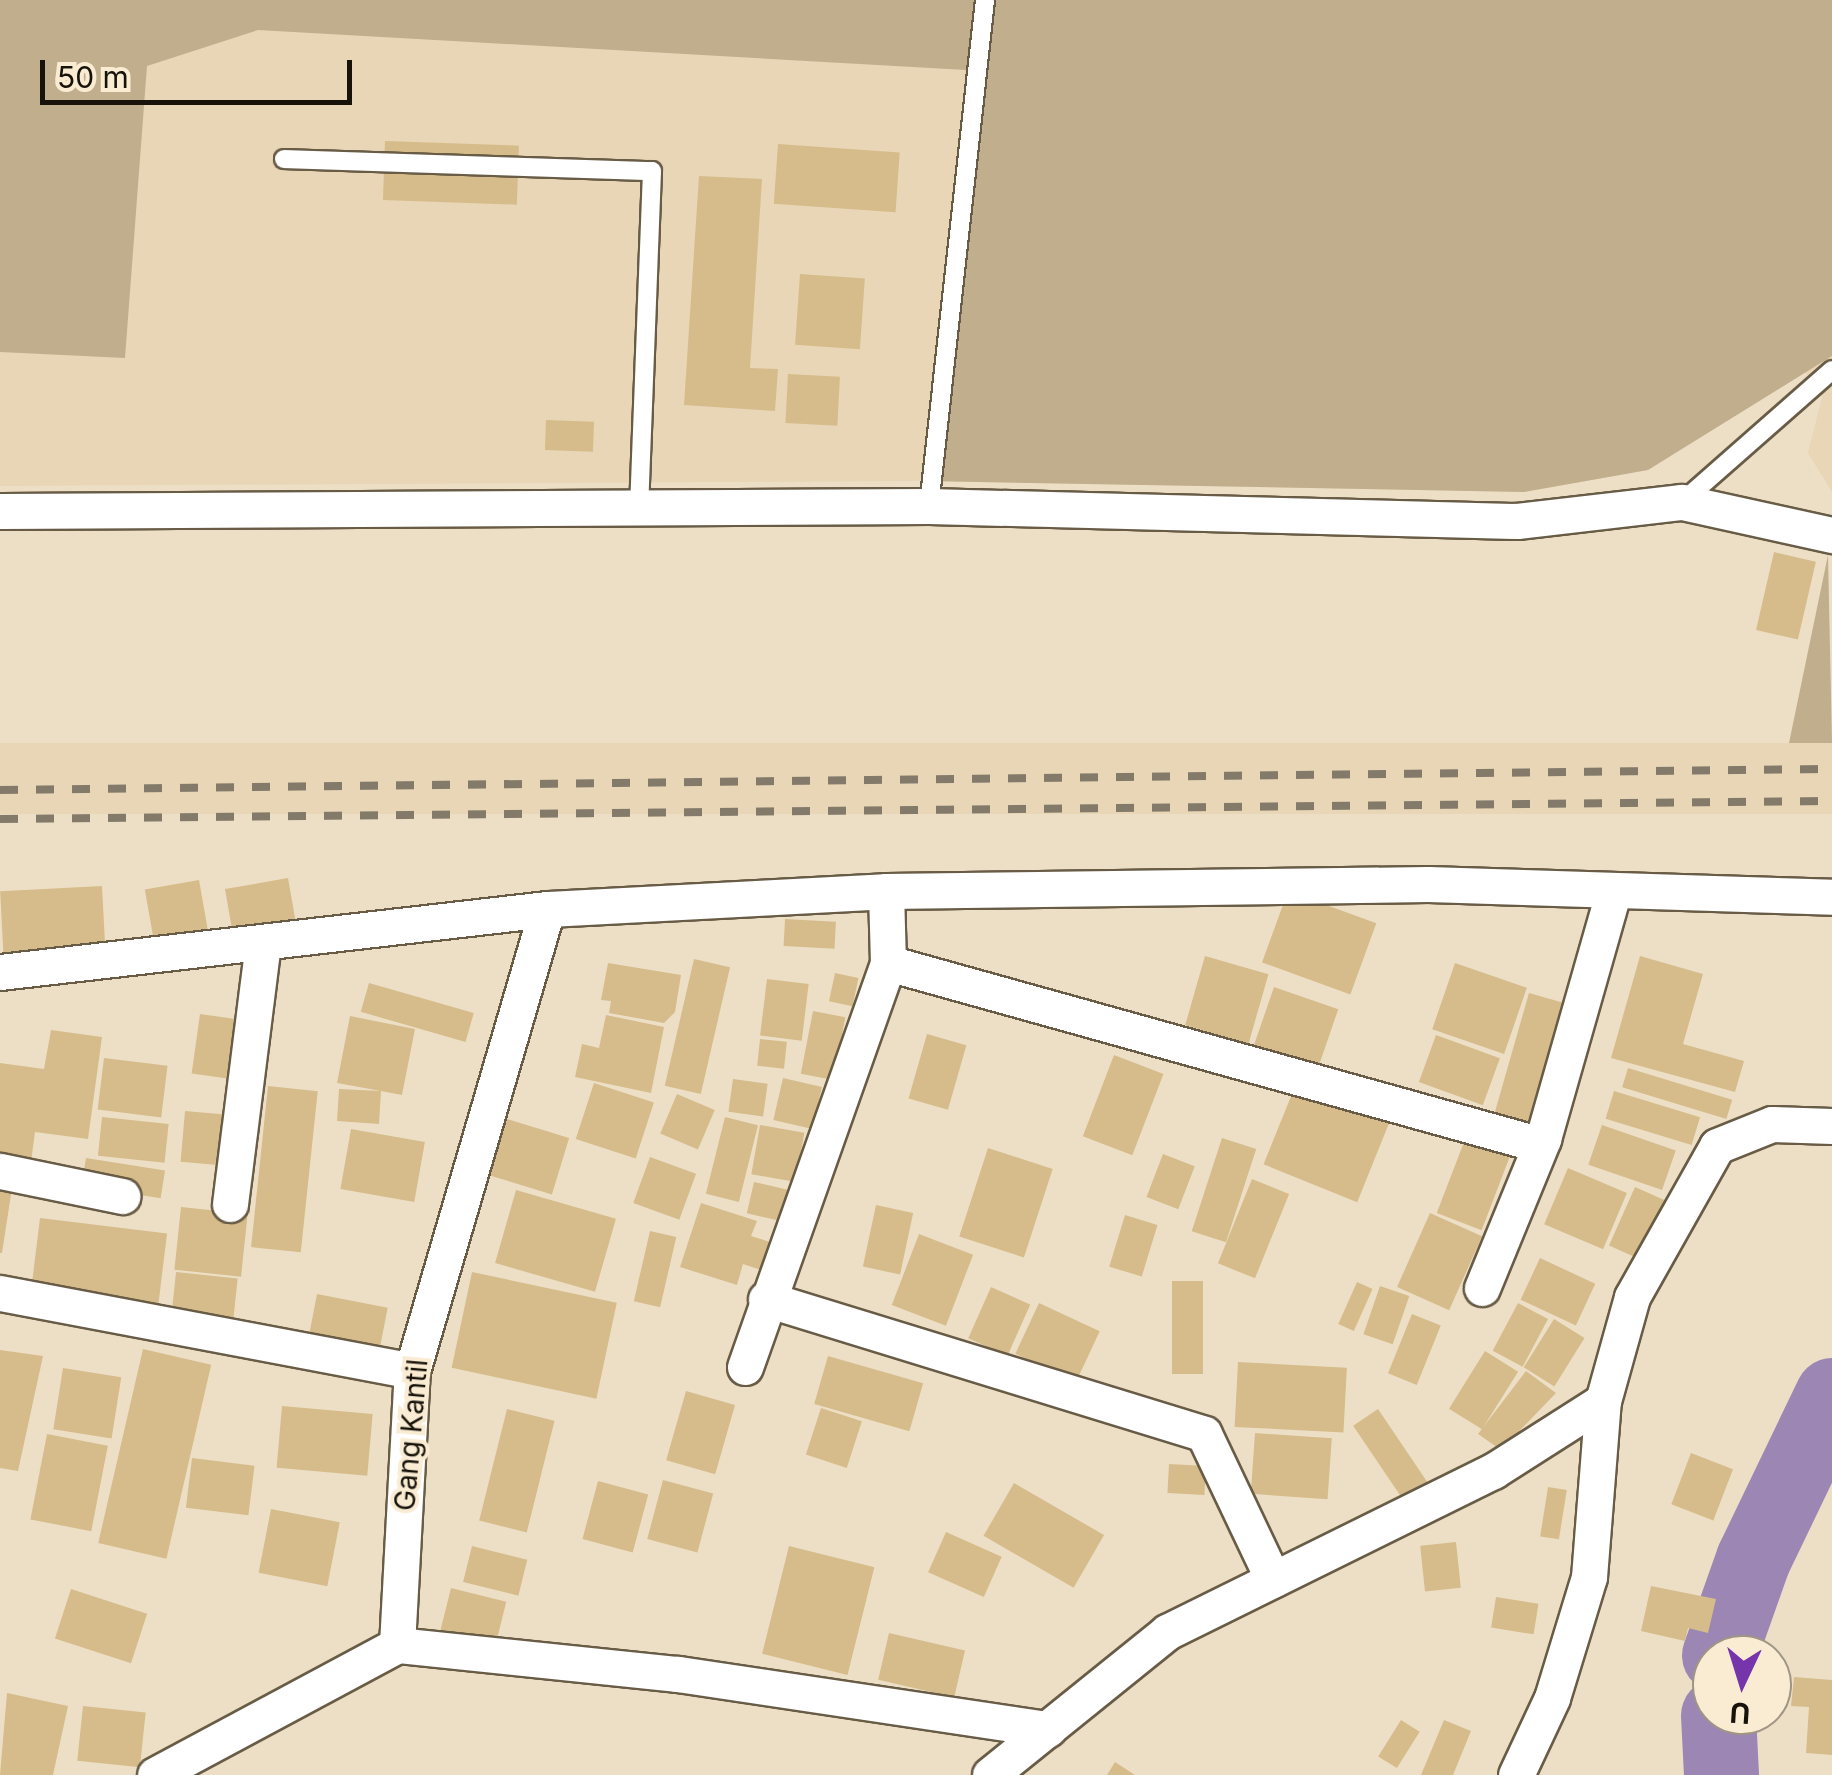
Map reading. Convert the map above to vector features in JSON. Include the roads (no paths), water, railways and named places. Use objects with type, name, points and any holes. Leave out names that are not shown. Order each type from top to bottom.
[{"type":"street","points":[[0,511],[929,506],[1517,520],[1682,502],[1832,535]]},
{"type":"street","points":[[0,972],[547,909],[886,890],[1428,884],[1832,898]]},
{"type":"street","points":[[745,1366],[888,963],[886,890]]},
{"type":"street","points":[[888,963],[1534,1143],[1543,1139],[1613,893]]},
{"type":"street","name":"Gang Kantil","points":[[397,1645],[412,1371],[547,909]]},
{"type":"street","points":[[230,1204],[263,943]]},
{"type":"street","points":[[1516,1775],[1552,1698],[1589,1578],[1603,1401],[1616,1333],[1717,1146],[1772,1124],[1832,1126]]},
{"type":"street","points":[[1482,1288],[1534,1143]]},
{"type":"street","points":[[0,1171],[122,1196]]},
{"type":"street","points":[[0,1292],[412,1371]]},
{"type":"street","points":[[766,1299],[1204,1434],[1272,1579]]},
{"type":"street","points":[[990,1775],[1167,1632],[1493,1471],[1603,1401]]},
{"type":"street","points":[[155,1775],[397,1645],[678,1674],[1048,1730]]},
{"type":"lane","points":[[929,506],[985,0]]},
{"type":"lane","points":[[284,159],[652,171],[639,510]]},
{"type":"lane","points":[[1682,502],[1832,370]]},
{"type":"waterway","points":[[1726,1635],[1753,1559],[1832,1395]]},
{"type":"waterway","points":[[1719,1735],[1721,1775]]},
{"type":"railway","points":[[0,790],[1832,769]]},
{"type":"railway","points":[[0,819],[1832,801]]}]
